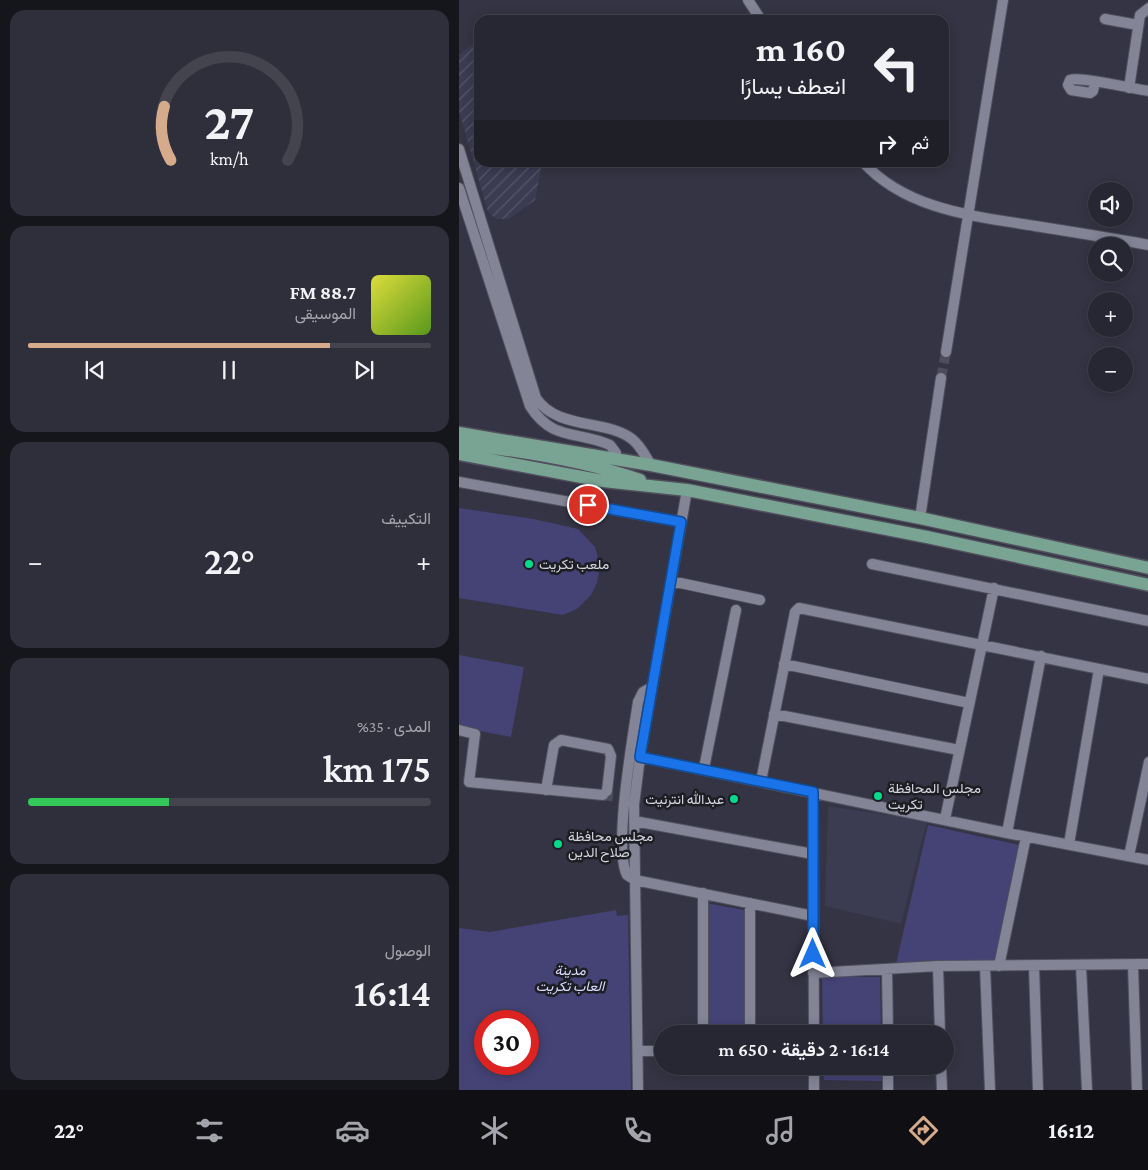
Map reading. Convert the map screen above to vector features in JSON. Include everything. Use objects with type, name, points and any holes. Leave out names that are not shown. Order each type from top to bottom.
[{"type":"main road","points":[[459,433],[651,465],[925,519],[1148,568]]},
{"type":"main road","points":[[459,444],[520,453],[599,469],[656,486]]},
{"type":"main road","points":[[459,454],[603,481],[687,490],[927,537],[1148,585]]},
{"type":"main road","points":[[925,519],[927,537]]},
{"type":"street","points":[[748,0],[758,15]]},
{"type":"street","points":[[946,352],[1003,0]]},
{"type":"street","points":[[1129,88],[1138,25],[1141,13],[1148,8]]},
{"type":"street","points":[[1105,19],[1138,25]]},
{"type":"street","points":[[1095,82],[1148,91]]},
{"type":"street","points":[[459,149],[536,398],[544,408],[555,415],[628,436],[638,444],[651,465]]},
{"type":"street","points":[[868,167],[896,190],[967,215],[1148,245]]},
{"type":"street","points":[[459,188],[530,406],[536,416],[553,430],[610,445],[615,450],[616,459]]},
{"type":"street","points":[[925,519],[941,378]]},
{"type":"street","points":[[459,482],[681,522]]},
{"type":"street","points":[[638,1090],[634,821],[640,757],[687,490]]},
{"type":"street","points":[[872,564],[1148,621]]},
{"type":"street","points":[[671,581],[760,600]]},
{"type":"street","points":[[945,819],[994,588]]},
{"type":"street","points":[[761,781],[795,612],[801,608],[1148,679]]},
{"type":"street","points":[[704,768],[736,610]]},
{"type":"street","points":[[1007,833],[1041,656]]},
{"type":"street","points":[[784,664],[969,702]]},
{"type":"street","points":[[1069,844],[1099,669]]},
{"type":"street","points":[[652,687],[643,692],[638,702],[622,797],[624,866],[627,875],[635,880],[813,916]]},
{"type":"street","points":[[774,714],[959,750]]},
{"type":"street","points":[[459,730],[475,734],[469,782],[546,790],[605,793],[611,756],[608,749],[561,740],[554,745],[546,790]]},
{"type":"street","points":[[640,757],[704,768],[1026,837],[1148,860]]},
{"type":"street","points":[[1129,856],[1148,762]]},
{"type":"street","points":[[813,792],[814,1025]]},
{"type":"street","points":[[634,821],[813,854]]},
{"type":"street","points":[[999,966],[1026,837]]},
{"type":"street","points":[[703,893],[703,1025]]},
{"type":"street","points":[[750,1025],[751,903]]},
{"type":"street","points":[[813,973],[939,966],[1034,967],[1148,964]]},
{"type":"street","points":[[1133,965],[1137,1090]]},
{"type":"street","points":[[939,966],[940,1025]]},
{"type":"street","points":[[985,966],[990,1090]]},
{"type":"street","points":[[1081,966],[1087,1090]]},
{"type":"street","points":[[1034,967],[1038,1090]]},
{"type":"street","points":[[887,969],[888,1025]]},
{"type":"street","points":[[638,1051],[654,1051]]},
{"type":"street","points":[[814,1075],[814,1090]]},
{"type":"street","points":[[888,1075],[888,1090]]},
{"type":"street","points":[[941,1075],[942,1090]]},
{"type":"shaded area","points":[[474,43],[474,163],[459,111],[459,55]]},
{"type":"shaded area","points":[[475,167],[541,167],[535,200],[509,219],[496,219],[488,212]]},
{"type":"shaded area","points":[[828,806],[927,821],[901,924],[825,906]]},
{"type":"green space","name":"ملعب تكريت","points":[[459,508],[534,519],[578,529],[595,547],[600,566],[597,583],[591,595],[577,609],[563,615],[459,598]]},
{"type":"green space","points":[[459,655],[524,667],[511,737],[459,727]]},
{"type":"green space","points":[[928,825],[1019,845],[1020,848],[996,962],[896,964]]},
{"type":"green space","points":[[706,903],[744,910],[744,1025],[707,1025]]},
{"type":"green space","name":"مدينة العاب تكريت","points":[[616,910],[617,916],[628,915],[631,1090],[459,1090],[459,928],[490,932]]},
{"type":"green space","points":[[822,977],[880,977],[881,1025],[823,1025]]},
{"type":"green space","points":[[824,1075],[882,1075],[882,1081],[824,1080]]},
{"type":"tunnel","points":[[941,378],[946,352]]},
{"type":"tunnel","points":[[603,795],[618,797]]},
{"type":"place","name":"ملعب تكريت","points":[[529,564]]},
{"type":"place","name":"مجلس المحافظة تكريت","points":[[878,796]]},
{"type":"place","name":"عبدالله انترنيت","points":[[734,799]]},
{"type":"place","name":"مجلس محافظة صلاح الدين","points":[[558,844]]},
{"type":"route","points":[[588,505],[681,522],[640,757],[704,768],[813,792],[813,954]]}]
